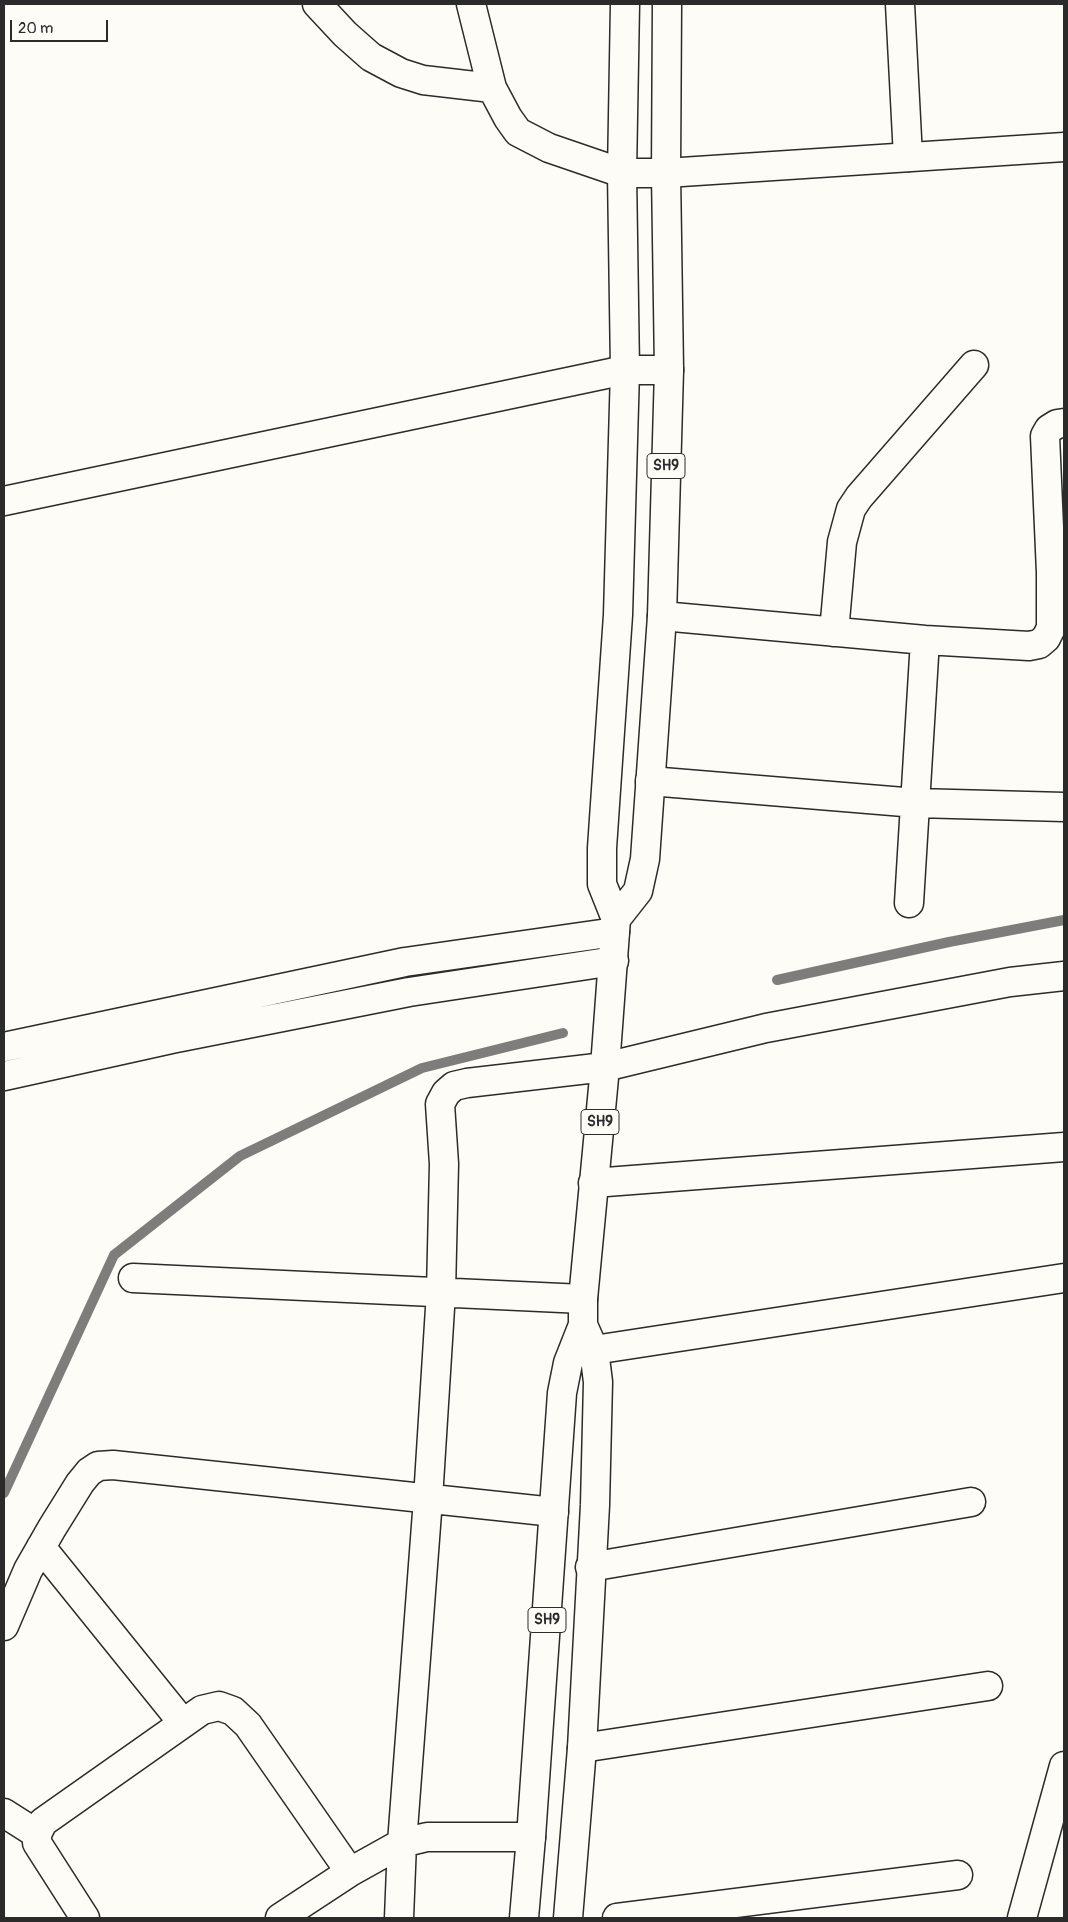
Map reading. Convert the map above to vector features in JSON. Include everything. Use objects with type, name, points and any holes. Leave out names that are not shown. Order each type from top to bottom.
[{"type":"street","points":[[316,4],[370,57],[401,73],[423,80],[492,88]]},
{"type":"street","points":[[471,4],[492,88],[518,132],[549,148],[622,173],[666,173],[1064,147]]},
{"type":"street","name":"SH9","points":[[524,1918],[562,1393],[568,1363],[583,1312],[593,1183],[606,1067],[616,926],[602,884],[602,848],[618,615],[625,370],[622,173],[625,4]]},
{"type":"street","name":"SH9","points":[[616,926],[638,891],[645,859],[662,616],[670,370],[666,173],[667,4]]},
{"type":"street","points":[[900,4],[908,157]]},
{"type":"street","points":[[834,632],[842,542],[851,510],[859,497],[974,365]]},
{"type":"street","points":[[4,501],[625,370],[670,370]]},
{"type":"street","points":[[662,616],[925,640],[1029,646],[1039,644],[1055,645],[1051,628],[1058,573],[1045,436],[1048,429],[1057,424],[1064,423]]},
{"type":"street","points":[[909,903],[925,640]]},
{"type":"street","points":[[650,781],[916,803],[1064,801]]},
{"type":"street","points":[[4,1047],[405,962],[616,926]]},
{"type":"street","points":[[4,1076],[171,1039],[409,992],[614,961]]},
{"type":"street","points":[[399,1918],[402,1843],[428,1499],[441,1292],[444,1164],[440,1104],[446,1093],[454,1086],[467,1083],[606,1067],[766,1028],[1010,982],[1064,976]]},
{"type":"street","points":[[593,1183],[1064,1147]]},
{"type":"street","points":[[133,1278],[441,1292],[583,1312]]},
{"type":"street","points":[[594,1350],[1064,1278]]},
{"type":"street","name":"SH9","points":[[568,1918],[582,1748],[590,1567],[595,1505],[598,1382],[594,1350],[583,1312]]},
{"type":"street","points":[[4,1626],[28,1570],[41,1547],[80,1484],[89,1472],[98,1466],[114,1465],[554,1512]]},
{"type":"street","points":[[590,1567],[971,1502]]},
{"type":"street","points":[[41,1547],[183,1723]]},
{"type":"street","points":[[582,1748],[988,1686]]},
{"type":"street","points":[[85,1918],[37,1843],[37,1834],[43,1822],[202,1710],[219,1706],[233,1711],[248,1726],[350,1872]]},
{"type":"street","points":[[1022,1918],[1064,1766]]},
{"type":"street","points":[[4,1813],[37,1834]]},
{"type":"street","points":[[280,1918],[350,1872],[402,1843],[427,1837],[531,1837]]},
{"type":"street","points":[[617,1918],[958,1875]]},
{"type":"waterway","points":[[777,980],[949,942],[1064,920]]},
{"type":"waterway","points":[[4,1493],[114,1255],[240,1156],[422,1068],[563,1033]]}]
